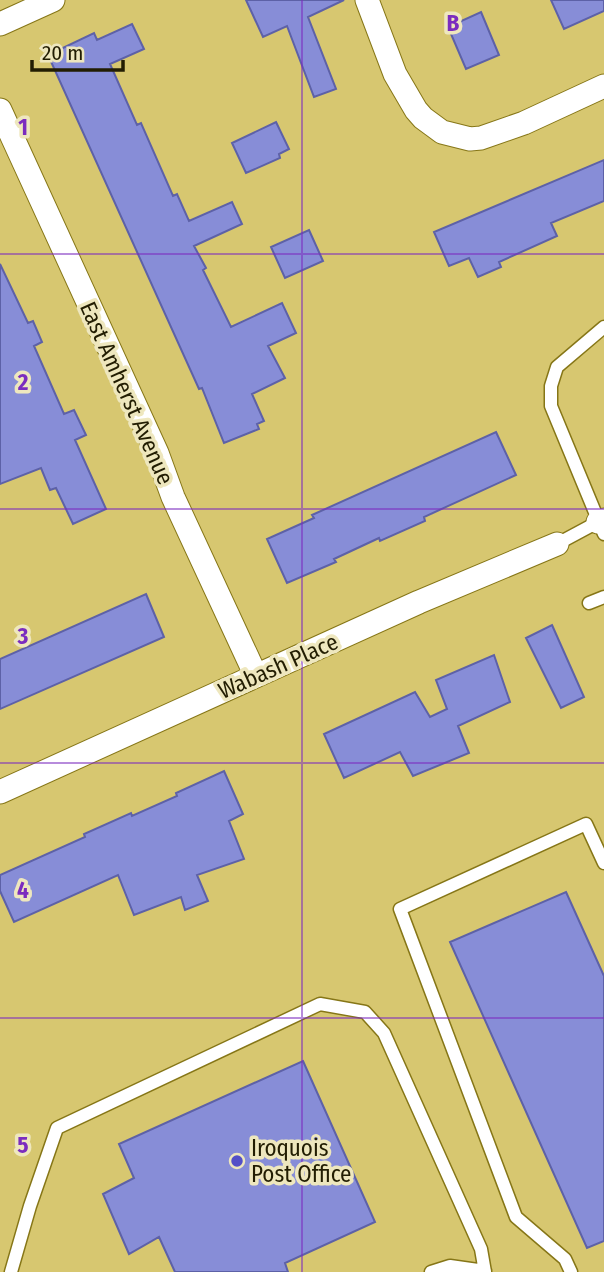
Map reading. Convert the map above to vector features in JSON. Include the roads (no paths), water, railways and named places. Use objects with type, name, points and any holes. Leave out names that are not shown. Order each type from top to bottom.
[{"type":"street","points":[[0,24],[53,0]]},
{"type":"street","points":[[367,0],[395,74],[416,110],[442,132],[470,139],[481,138],[524,123],[604,86]]},
{"type":"street","name":"East Amherst Avenue","points":[[0,110],[256,676]]},
{"type":"street","name":"Wabash Place","points":[[0,792],[557,544]]},
{"type":"lane","points":[[557,544],[602,525],[551,405],[551,386],[557,367],[604,327]]},
{"type":"lane","points":[[589,603],[604,597]]},
{"type":"lane","points":[[571,1272],[565,1259],[516,1217],[400,909],[586,824],[604,863]]},
{"type":"lane","points":[[11,1272],[57,1128],[320,1004],[365,1012],[384,1033],[481,1249],[485,1272],[450,1266],[431,1272]]},
{"type":"place","name":"Iroquois Post Office","points":[[237,1161]]}]
